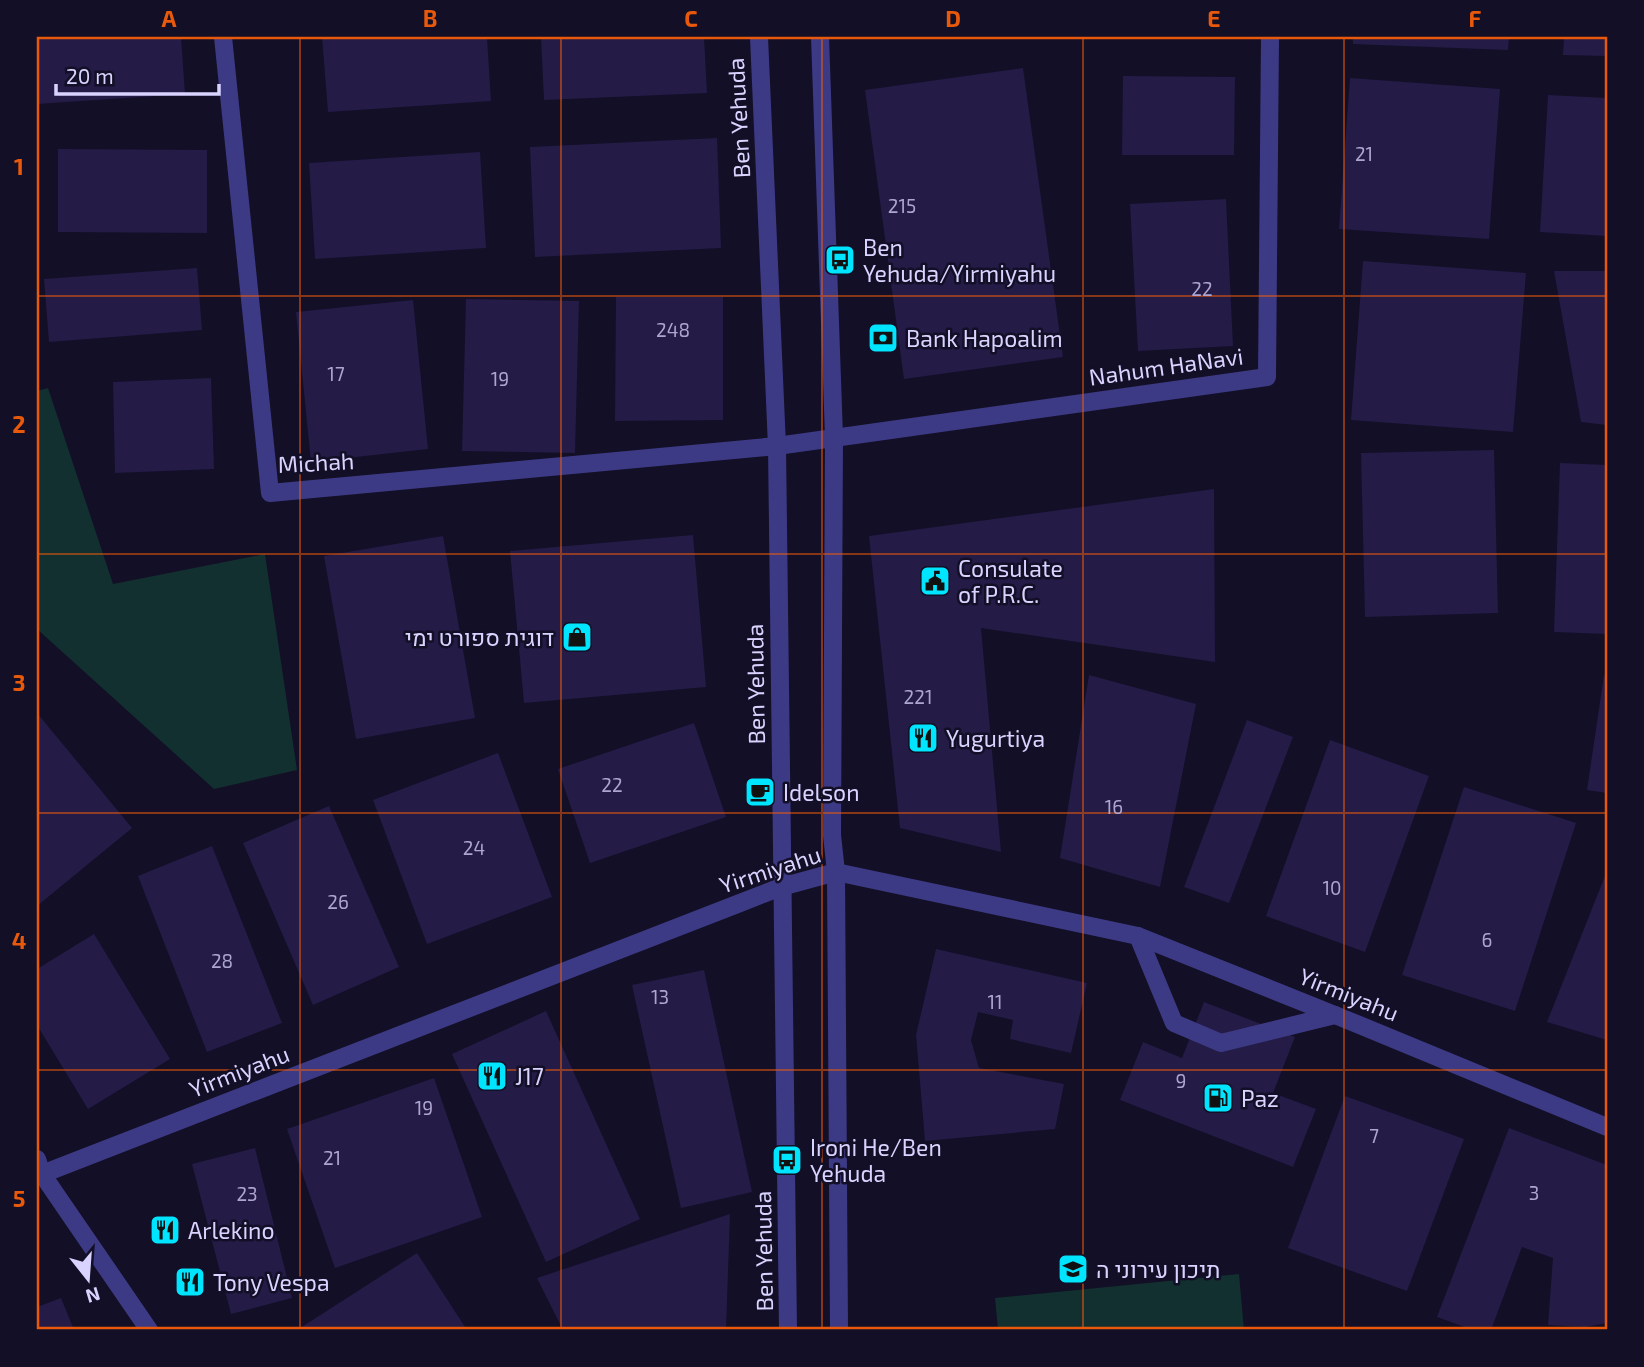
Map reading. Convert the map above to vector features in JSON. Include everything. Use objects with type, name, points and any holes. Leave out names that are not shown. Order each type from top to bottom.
[{"type":"street","name":"Michah","points":[[223,37],[270,493],[777,446]]},
{"type":"street","name":"Ben Yehuda","points":[[759,37],[777,446],[788,1330]]},
{"type":"street","points":[[820,37],[834,437],[832,835],[836,872],[839,1330]]},
{"type":"street","name":"Nahum HaNavi","points":[[777,446],[1267,377],[1270,37]]},
{"type":"street","name":"Yirmiyahu","points":[[38,1170],[781,887],[836,872],[1138,936],[1607,1127]]},
{"type":"street","points":[[1138,936],[1174,1023],[1221,1043],[1335,1015]]},
{"type":"street","points":[[38,1170],[149,1330]]},
{"type":"green space","points":[[48,388],[113,584],[265,554],[297,770],[214,789],[37,629],[37,391]]},
{"type":"green space","points":[[1239,1274],[1244,1330],[998,1330],[995,1298]]},
{"type":"building","points":[[37,37],[181,37],[185,94],[37,104]]},
{"type":"building","points":[[322,37],[487,37],[491,101],[328,112]]},
{"type":"building","points":[[541,37],[704,37],[707,93],[544,100]]},
{"type":"building","points":[[1353,37],[1509,37],[1508,50],[1353,44]]},
{"type":"building","points":[[1564,37],[1607,37],[1607,56],[1563,55]]},
{"type":"building","points":[[1023,68],[1063,357],[904,379],[865,90]]},
{"type":"building","points":[[1123,76],[1235,77],[1234,155],[1122,155]]},
{"type":"building","points":[[1350,78],[1500,89],[1489,239],[1339,229]]},
{"type":"building","points":[[1548,95],[1607,98],[1607,236],[1540,232]]},
{"type":"building","points":[[717,138],[721,248],[535,257],[530,147]]},
{"type":"building","points":[[58,149],[207,150],[207,233],[58,232]]},
{"type":"building","points":[[480,152],[486,248],[315,259],[309,163]]},
{"type":"building","points":[[1226,199],[1233,346],[1138,351],[1130,204]]},
{"type":"building","points":[[1363,261],[1526,273],[1513,432],[1351,420]]},
{"type":"building","points":[[197,268],[202,330],[49,342],[44,279]]},
{"type":"building","points":[[1554,271],[1607,271],[1607,425],[1581,422]]},
{"type":"building","points":[[616,297],[723,297],[723,420],[615,421]]},
{"type":"building","points":[[466,299],[579,301],[575,453],[462,451]]},
{"type":"building","points":[[413,300],[428,449],[311,462],[296,312]]},
{"type":"building","points":[[211,378],[214,469],[115,473],[113,382]]},
{"type":"building","points":[[1494,450],[1498,613],[1365,617],[1361,453]]},
{"type":"building","points":[[1560,463],[1607,465],[1607,634],[1554,632]]},
{"type":"building","points":[[1214,489],[1215,662],[981,628],[1001,852],[900,828],[869,536]]},
{"type":"building","points":[[693,535],[706,687],[524,703],[510,551]]},
{"type":"building","points":[[443,536],[475,718],[356,739],[324,556]]},
{"type":"building","points":[[1089,675],[1196,704],[1160,887],[1060,858]]},
{"type":"building","points":[[1604,675],[1607,676],[1607,793],[1587,790]]},
{"type":"building","points":[[37,713],[132,828],[37,906]]},
{"type":"building","points":[[1247,720],[1293,737],[1229,903],[1184,887]]},
{"type":"building","points":[[694,723],[726,817],[590,863],[558,769]]},
{"type":"building","points":[[1330,740],[1429,776],[1365,952],[1266,916]]},
{"type":"building","points":[[498,753],[552,897],[427,944],[373,800]]},
{"type":"building","points":[[1464,787],[1576,823],[1515,1011],[1402,975]]},
{"type":"building","points":[[329,806],[399,967],[313,1005],[243,843]]},
{"type":"building","points":[[212,846],[282,1023],[207,1052],[138,876]]},
{"type":"building","points":[[1607,871],[1607,1040],[1547,1022]]},
{"type":"building","points":[[94,934],[170,1059],[88,1109],[37,1025],[37,969]]},
{"type":"building","points":[[936,949],[1087,983],[1071,1053],[1010,1039],[1013,1020],[978,1012],[971,1040],[979,1068],[1064,1084],[1055,1129],[925,1141],[916,1035]]},
{"type":"building","points":[[704,970],[752,1192],[681,1208],[632,985]]},
{"type":"building","points":[[1204,1002],[1295,1037],[1273,1093],[1316,1109],[1293,1167],[1120,1100],[1143,1042],[1182,1058]]},
{"type":"building","points":[[546,1011],[640,1219],[546,1262],[452,1054]]},
{"type":"building","points":[[434,1078],[482,1217],[335,1268],[287,1129]]},
{"type":"building","points":[[1345,1096],[1464,1139],[1407,1291],[1288,1248]]},
{"type":"building","points":[[1509,1128],[1607,1165],[1607,1323],[1585,1327],[1548,1325],[1553,1258],[1522,1247],[1491,1330],[1473,1330],[1437,1317]]},
{"type":"building","points":[[255,1148],[292,1298],[231,1314],[192,1164]]},
{"type":"building","points":[[730,1214],[726,1330],[563,1330],[537,1278]]},
{"type":"building","points":[[417,1253],[467,1330],[297,1330]]},
{"type":"building","points":[[61,1298],[74,1330],[37,1330],[37,1307]]},
{"type":"place","name":"Ben Yehuda/Yirmiyahu","points":[[840,260]]},
{"type":"place","name":"Bank Hapoalim","points":[[883,338]]},
{"type":"place","name":"Consulate of P.R.C.","points":[[935,581]]},
{"type":"place","name":"דוגית ספורט ימי","points":[[577,637]]},
{"type":"place","name":"Yugurtiya","points":[[923,738]]},
{"type":"place","name":"Idelson","points":[[760,792]]},
{"type":"place","name":"J17","points":[[492,1076]]},
{"type":"place","name":"Paz","points":[[1218,1098]]},
{"type":"place","name":"Ironi He/Ben Yehuda","points":[[787,1160]]},
{"type":"place","name":"Arlekino","points":[[165,1230]]},
{"type":"place","name":"תיכון עירוני ה","points":[[1073,1269]]},
{"type":"place","name":"Tony Vespa","points":[[190,1282]]}]
